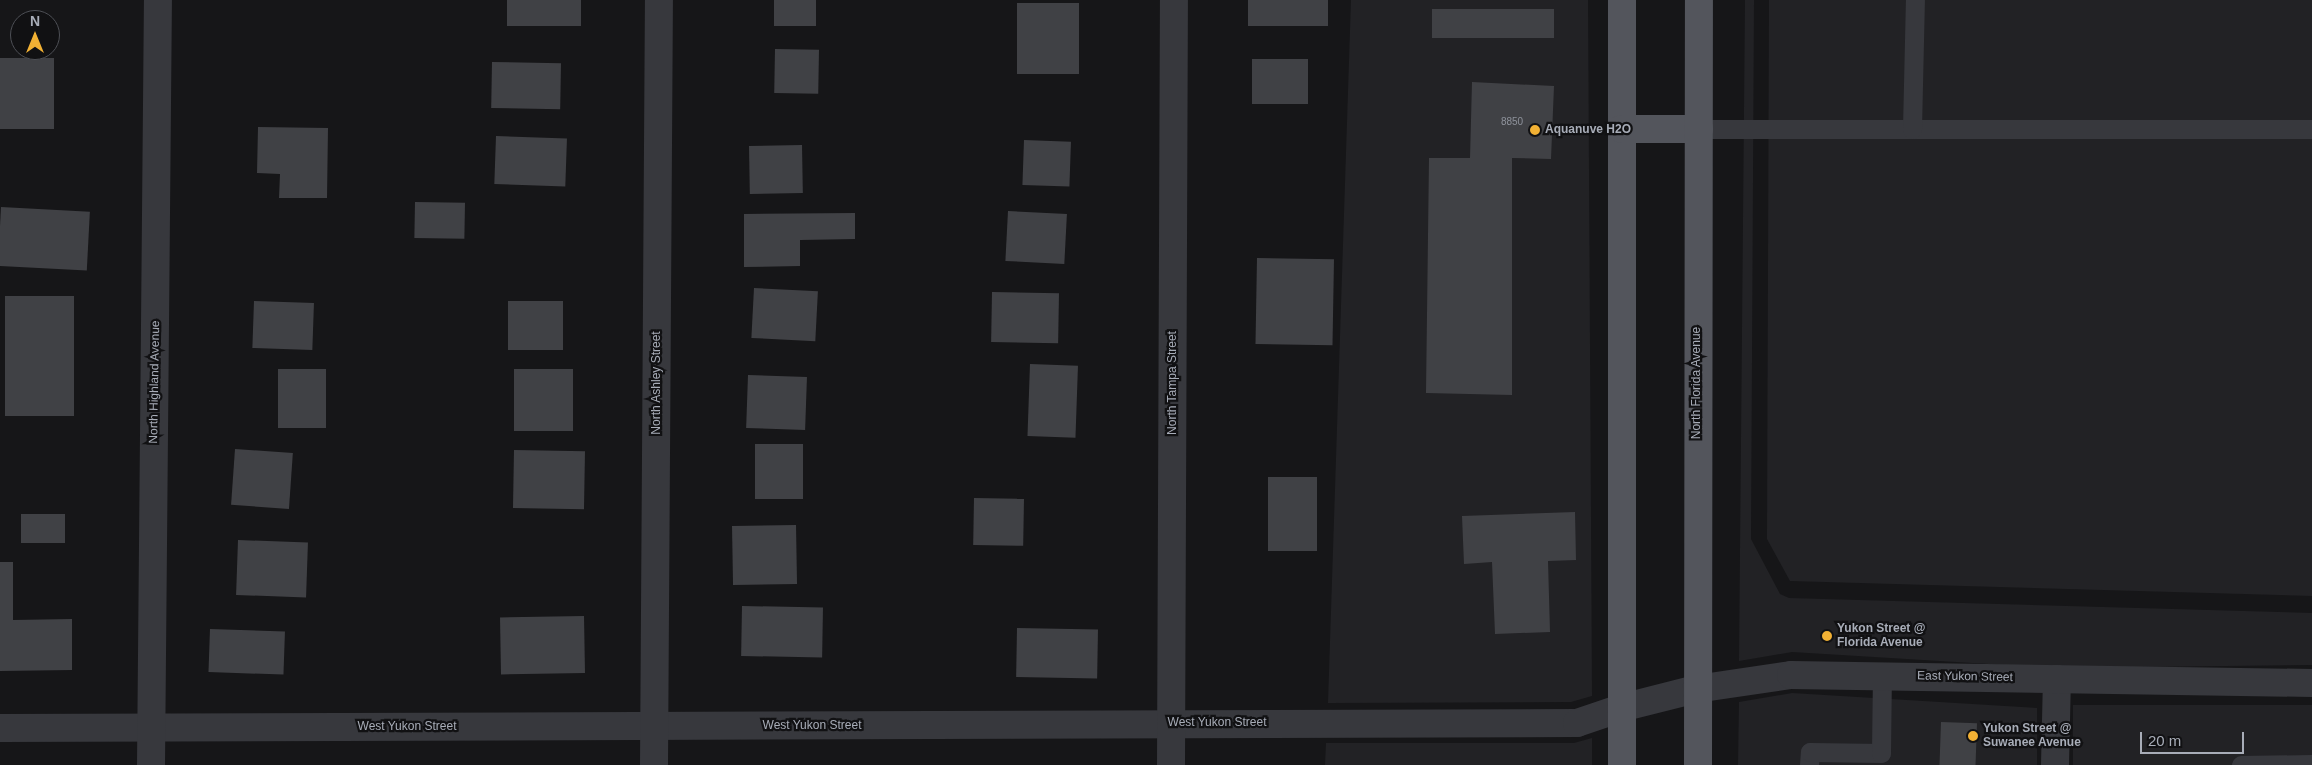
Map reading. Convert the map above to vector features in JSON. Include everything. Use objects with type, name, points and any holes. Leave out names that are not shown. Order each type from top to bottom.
[{"type":"main road","points":[[1622,0],[1622,765]]},
{"type":"main road","name":"North Florida Avenue","points":[[1698,765],[1696,689],[1700,0]]},
{"type":"main road","points":[[1622,129],[1699,129]]},
{"type":"street","name":"North Highland Avenue","points":[[151,765],[158,0]]},
{"type":"street","name":"North Ashley Street","points":[[654,765],[659,0]]},
{"type":"street","name":"North Tampa Street","points":[[1171,765],[1174,0]]},
{"type":"street","name":"East Yukon Street","points":[[1621,708],[1696,689],[1791,675],[2312,683]]},
{"type":"street","points":[[2055,765],[2057,679]]},
{"type":"street","name":"West Yukon Street","points":[[0,728],[1577,723],[1621,708]]},
{"type":"lane","points":[[1912,129],[1915,0]]},
{"type":"lane","points":[[1699,129],[2312,129]]},
{"type":"lane","points":[[1809,765],[1810,752],[1881,753],[1882,676]]},
{"type":"lane","points":[[2241,765],[2312,764]]},
{"type":"shaded area","points":[[1351,0],[1588,0],[1592,696],[1571,702],[1328,703]]},
{"type":"shaded area","points":[[1745,0],[1754,0],[1751,539],[1780,594],[1789,598],[2312,613],[2312,665],[2056,668],[1792,652],[1739,661]]},
{"type":"shaded area","points":[[1769,0],[2312,0],[2312,596],[1790,581],[1767,539]]},
{"type":"shaded area","points":[[1792,693],[2037,708],[2037,765],[1738,765],[1739,702]]},
{"type":"shaded area","points":[[2073,705],[2312,705],[2312,765],[2073,765]]},
{"type":"shaded area","points":[[1592,738],[1592,765],[1325,765],[1326,743],[1574,743]]},
{"type":"building","points":[[507,0],[581,0],[581,26],[507,26]]},
{"type":"building","points":[[774,0],[816,0],[816,26],[774,26]]},
{"type":"building","points":[[1248,0],[1328,0],[1328,26],[1248,26]]},
{"type":"building","points":[[1017,3],[1079,3],[1079,74],[1017,74]]},
{"type":"building","points":[[1432,9],[1554,9],[1554,38],[1432,38]]},
{"type":"building","points":[[775,49],[819,50],[818,94],[774,93]]},
{"type":"building","points":[[0,58],[10,58],[10,60],[54,60],[54,129],[0,129]]},
{"type":"building","points":[[1252,59],[1308,59],[1308,104],[1252,104]]},
{"type":"building","points":[[492,62],[561,63],[560,109],[491,108]]},
{"type":"building","points":[[1472,82],[1554,86],[1551,159],[1512,158],[1512,395],[1426,393],[1429,158],[1470,158]]},
{"type":"building","points":[[258,127],[328,128],[327,198],[279,198],[280,174],[257,173]]},
{"type":"building","points":[[496,136],[567,138],[565,186],[494,184]]},
{"type":"building","points":[[1024,140],[1071,142],[1069,187],[1022,185]]},
{"type":"building","points":[[802,145],[803,193],[750,194],[749,146]]},
{"type":"building","points":[[415,202],[465,203],[464,239],[414,238]]},
{"type":"building","points":[[1,207],[90,212],[87,271],[0,266]]},
{"type":"building","points":[[1008,211],[1067,214],[1064,264],[1005,261]]},
{"type":"building","points":[[855,213],[855,239],[800,240],[800,266],[744,267],[744,214]]},
{"type":"building","points":[[1257,258],[1334,259],[1332,345],[1255,344]]},
{"type":"building","points":[[754,288],[818,291],[815,341],[751,338]]},
{"type":"building","points":[[992,292],[1059,293],[1058,343],[991,342]]},
{"type":"building","points":[[5,296],[74,296],[74,416],[5,416]]},
{"type":"building","points":[[254,301],[314,303],[312,350],[252,348]]},
{"type":"building","points":[[508,301],[563,301],[563,350],[508,350]]},
{"type":"building","points":[[1030,364],[1078,366],[1075,438],[1027,436]]},
{"type":"building","points":[[278,369],[326,369],[326,428],[278,428]]},
{"type":"building","points":[[514,369],[573,369],[573,431],[514,431]]},
{"type":"building","points":[[748,375],[807,377],[805,430],[746,428]]},
{"type":"building","points":[[755,444],[803,444],[803,499],[755,499]]},
{"type":"building","points":[[235,449],[293,453],[289,509],[231,505]]},
{"type":"building","points":[[514,450],[585,451],[584,509],[513,508]]},
{"type":"building","points":[[1268,477],[1317,477],[1317,551],[1268,551]]},
{"type":"building","points":[[974,498],[1024,499],[1023,546],[973,545]]},
{"type":"building","points":[[1575,512],[1576,560],[1548,561],[1550,632],[1495,634],[1492,562],[1464,564],[1462,516]]},
{"type":"building","points":[[21,514],[65,514],[65,543],[21,543]]},
{"type":"building","points":[[796,525],[797,584],[733,585],[732,526]]},
{"type":"building","points":[[238,540],[308,542],[306,597],[236,595]]},
{"type":"building","points":[[0,562],[13,562],[13,620],[72,619],[72,670],[0,671]]},
{"type":"building","points":[[742,606],[823,607],[822,657],[741,656]]},
{"type":"building","points":[[584,616],[585,673],[501,674],[500,617]]},
{"type":"building","points":[[1017,628],[1098,629],[1097,678],[1016,677]]},
{"type":"building","points":[[210,629],[285,632],[283,675],[208,672]]},
{"type":"building","points":[[1941,722],[1977,723],[1976,765],[1939,765]]},
{"type":"place","name":"Aquanuve H2O","points":[[1535,130]]},
{"type":"place","name":"Yukon Street @ Florida Avenue","points":[[1827,636]]},
{"type":"place","name":"Yukon Street @ Suwanee Avenue","points":[[1973,736]]}]
